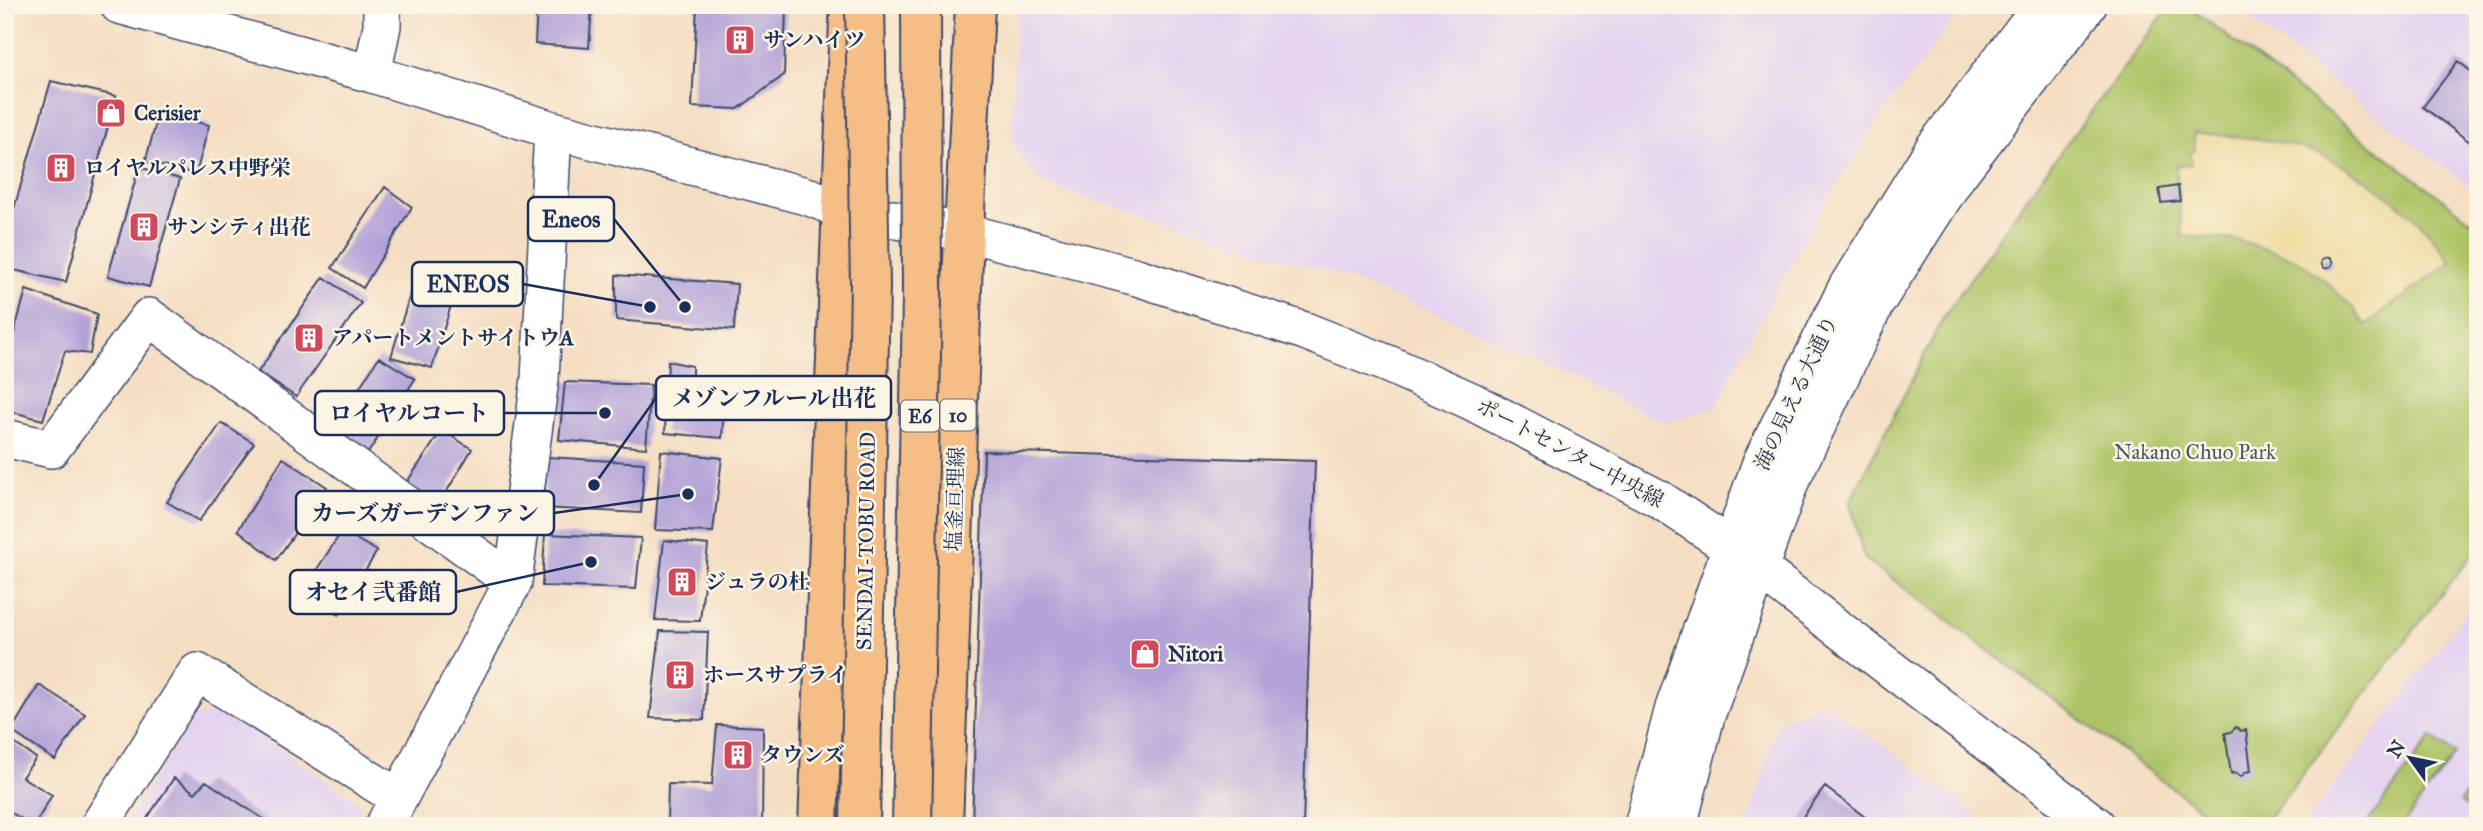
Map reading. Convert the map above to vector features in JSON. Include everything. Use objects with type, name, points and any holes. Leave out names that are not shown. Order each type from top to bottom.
[{"type":"main road","points":[[818,826],[849,5]]},
{"type":"main road","name":"SENDAI-TOBU ROAD","points":[[860,826],[870,285],[865,5]]},
{"type":"main road","name":"E6","points":[[912,826],[922,298],[921,5]]},
{"type":"main road","name":"塩釜亘理線","points":[[943,826],[964,232],[975,5]]},
{"type":"street","name":"ポートセンター中央線","points":[[119,5],[372,74],[553,130],[810,197],[842,210],[964,232],[1137,277],[1305,331],[1388,364],[1471,401],[1659,499],[1745,557],[2097,826]]},
{"type":"street","points":[[372,74],[382,26],[382,5]]},
{"type":"street","name":"海の見える大通り","points":[[1643,826],[1674,708],[1708,617],[1745,557],[1761,463],[1847,287],[1934,148],[2042,5]]},
{"type":"street","points":[[1678,826],[1745,557],[1790,482],[1875,304],[1957,176],[2088,5]]},
{"type":"street","points":[[99,826],[197,672],[392,812],[513,582],[540,379],[553,130]]},
{"type":"street","points":[[5,438],[51,449],[149,317],[513,582]]},
{"type":"shaded area","points":[[1016,5],[1965,5],[1883,113],[1821,210],[1716,407],[1663,423],[1531,356],[1434,312],[1334,274],[1076,195],[1039,181],[1012,145]]},
{"type":"shaded area","points":[[2231,5],[2478,5],[2478,193]]},
{"type":"shaded area","points":[[2478,596],[2478,826],[2304,826]]},
{"type":"shaded area","points":[[1825,703],[1990,826],[1747,826],[1778,722]]},
{"type":"shaded area","points":[[222,710],[357,802],[366,826],[124,826],[193,717]]},
{"type":"green space","name":"Nakano Chuo Park","points":[[2171,5],[2186,5],[2478,226],[2478,547],[2263,826],[2223,826],[1864,558],[1850,502],[1943,318],[2035,186]]},
{"type":"green space","points":[[2432,737],[2455,754],[2402,826],[2365,826]]},
{"type":"green space","points":[[2478,778],[2478,815],[2460,802]]},
{"type":"sand","points":[[2194,133],[2278,142],[2334,161],[2383,191],[2410,214],[2429,233],[2451,262],[2365,325],[2354,309],[2324,280],[2296,259],[2238,240],[2182,236],[2176,166],[2191,165],[2190,152],[2195,151]]},
{"type":"building","points":[[537,5],[592,5],[589,48],[535,44]]},
{"type":"building","name":"サンハイツ","points":[[697,5],[786,5],[784,75],[738,109],[692,107]]},
{"type":"building","points":[[2458,61],[2478,77],[2478,148],[2423,107]]},
{"type":"building","name":"ロイヤルパレス中野栄","points":[[51,81],[116,96],[66,282],[5,268],[5,240]]},
{"type":"building","points":[[159,113],[209,125],[196,174],[145,162]]},
{"type":"building","name":"サンシティ出花","points":[[139,167],[180,179],[149,287],[108,276]]},
{"type":"building","points":[[2178,186],[2180,201],[2161,203],[2159,189]]},
{"type":"building","points":[[385,187],[412,207],[363,288],[332,268]]},
{"type":"building","points":[[2327,258],[2331,259],[2331,267],[2327,268],[2323,267],[2322,263],[2323,259]]},
{"type":"building","points":[[616,275],[737,284],[734,330],[616,320]]},
{"type":"building","name":"アパートメントサイトウA","points":[[324,277],[361,303],[296,397],[258,372]]},
{"type":"building","points":[[26,290],[97,314],[90,354],[65,351],[43,420],[5,410],[5,366]]},
{"type":"building","points":[[411,291],[452,302],[432,368],[391,357]]},
{"type":"building","points":[[379,357],[415,379],[368,453],[332,430]]},
{"type":"building","points":[[668,361],[692,366],[692,409],[724,408],[722,438],[665,433]]},
{"type":"building","points":[[565,382],[651,385],[646,448],[559,440]]},
{"type":"building","points":[[221,423],[254,443],[199,521],[167,502]]},
{"type":"building","points":[[442,430],[472,449],[438,506],[405,485]]},
{"type":"building","points":[[661,451],[722,458],[713,532],[655,530]]},
{"type":"building","points":[[984,451],[1315,461],[1303,826],[972,826]]},
{"type":"building","points":[[548,457],[644,463],[641,513],[543,508]]},
{"type":"building","points":[[283,458],[327,487],[276,560],[238,530]]},
{"type":"building","points":[[342,531],[377,551],[339,615],[302,592]]},
{"type":"building","points":[[545,534],[641,538],[636,589],[542,586]]},
{"type":"building","name":"ジュラの杜","points":[[664,540],[708,545],[700,621],[655,620]]},
{"type":"building","name":"ホースサプライ","points":[[660,631],[708,632],[704,720],[650,718]]},
{"type":"building","points":[[39,685],[85,714],[55,760],[11,731]]},
{"type":"building","name":"タウンズ","points":[[717,725],[763,727],[762,826],[667,826],[668,784],[712,785]]},
{"type":"building","points":[[2236,727],[2241,731],[2246,730],[2251,771],[2241,777],[2235,773],[2231,774],[2225,733]]},
{"type":"building","points":[[5,737],[36,758],[22,777],[52,795],[34,826],[5,809]]},
{"type":"building","points":[[174,778],[195,793],[206,781],[274,826],[142,826]]},
{"type":"building","points":[[1825,787],[1877,826],[1796,826]]},
{"type":"place","name":"サンハイツ","points":[[740,40]]},
{"type":"place","name":"Cerisier","points":[[111,113]]},
{"type":"place","name":"ロイヤルパレス中野栄","points":[[61,168]]},
{"type":"place","name":"サンシティ出花","points":[[144,227]]},
{"type":"place","name":"ENEOS","points":[[650,307]]},
{"type":"place","name":"Eneos","points":[[685,307]]},
{"type":"place","name":"アパートメントサイトウA","points":[[309,338]]},
{"type":"place","name":"ロイヤルコート","points":[[605,413]]},
{"type":"place","name":"メゾンフルール出花","points":[[594,485]]},
{"type":"place","name":"カーズガーデンファン","points":[[688,494]]},
{"type":"place","name":"オセイ弐番館","points":[[591,562]]},
{"type":"place","name":"ジュラの杜","points":[[682,582]]},
{"type":"place","name":"Nitori","points":[[1145,654]]},
{"type":"place","name":"ホースサプライ","points":[[680,675]]},
{"type":"place","name":"タウンズ","points":[[738,755]]}]
